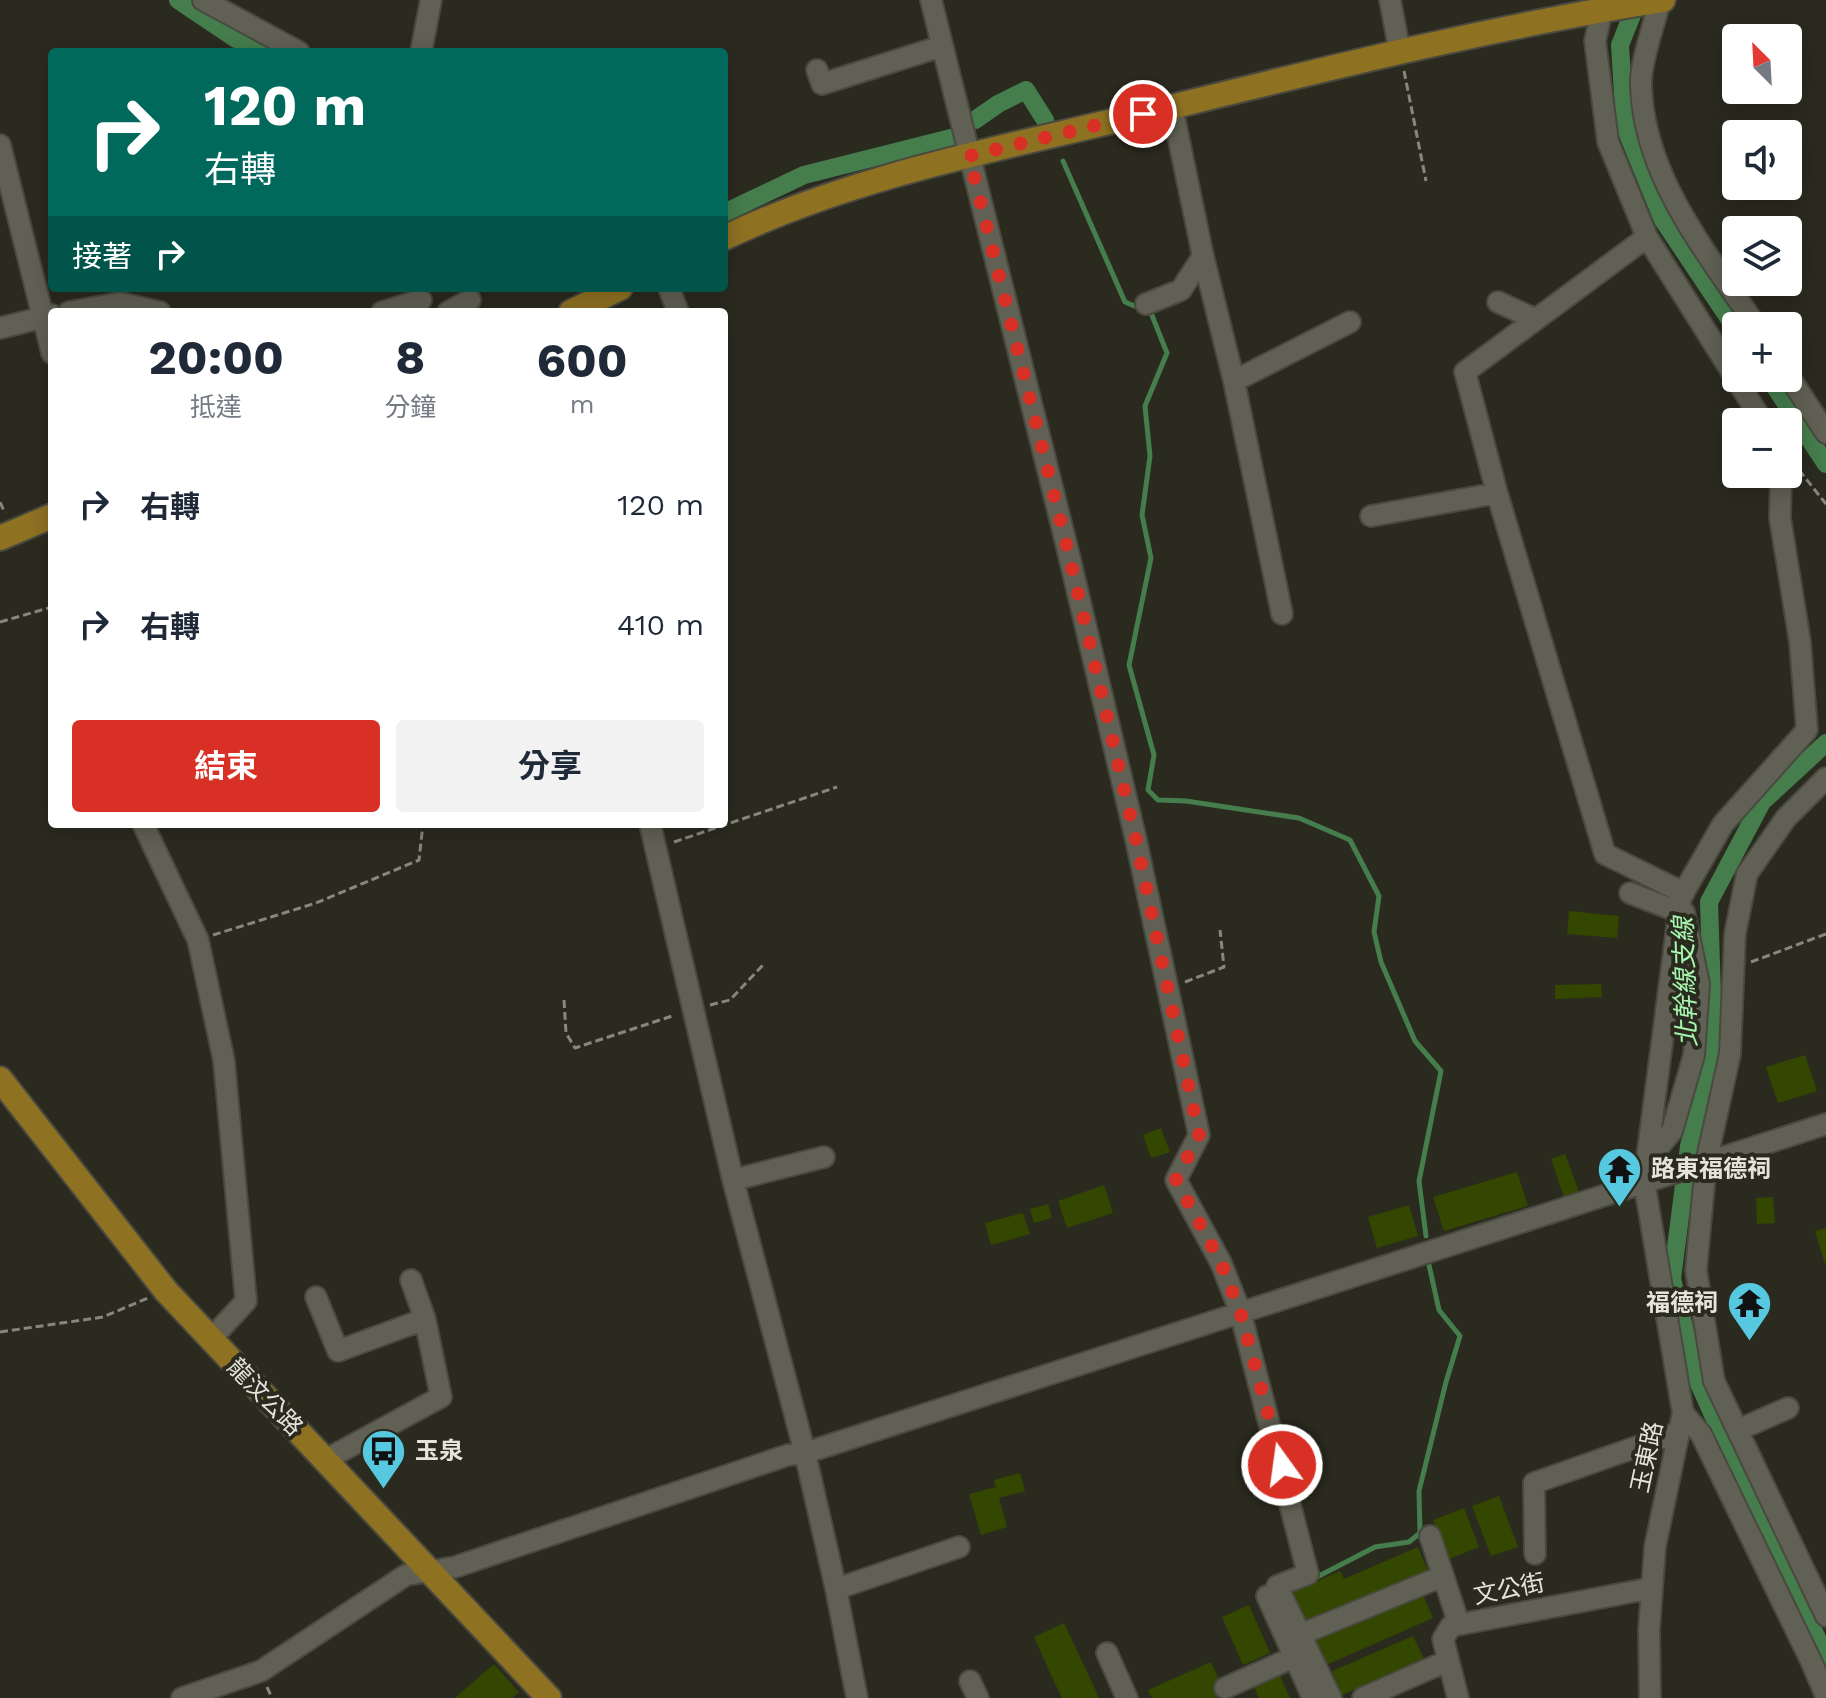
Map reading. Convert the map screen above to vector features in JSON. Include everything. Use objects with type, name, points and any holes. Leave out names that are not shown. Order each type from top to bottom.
[{"type":"main road","points":[[728,236],[806,202],[969,156],[1605,5],[1661,0]]},
{"type":"main road","points":[[579,308],[612,292]]},
{"type":"main road","points":[[0,538],[48,518]]},
{"type":"main road","name":"龍汶公路","points":[[0,1079],[166,1291],[549,1698]]},
{"type":"street","points":[[203,0],[292,48]]},
{"type":"street","points":[[422,48],[431,0]]},
{"type":"street","points":[[931,0],[1136,840],[1199,1135],[1176,1180],[1221,1263],[1240,1311],[1308,1574],[1277,1586],[1331,1698]]},
{"type":"street","points":[[1390,0],[1400,53]]},
{"type":"street","points":[[1661,0],[1640,82],[1648,139],[1671,197],[1747,312]]},
{"type":"street","points":[[1605,5],[1595,41],[1608,142],[1647,237],[1754,408]]},
{"type":"street","points":[[817,70],[822,84],[942,46]]},
{"type":"street","points":[[1172,107],[1203,256],[1234,381],[1282,614]]},
{"type":"street","points":[[0,145],[47,316],[0,328]]},
{"type":"street","points":[[1647,237],[1465,372],[1497,493],[1605,854],[1681,901]]},
{"type":"street","points":[[1146,304],[1181,290],[1203,256]]},
{"type":"street","points":[[395,308],[421,300]]},
{"type":"street","points":[[455,308],[470,300]]},
{"type":"street","points":[[1498,302],[1535,319]]},
{"type":"street","points":[[92,308],[120,303],[142,308]]},
{"type":"street","points":[[1234,381],[1350,322]]},
{"type":"street","points":[[1799,392],[1826,433]]},
{"type":"street","points":[[1650,1173],[1672,1131],[1694,1055],[1699,984],[1681,901],[1723,824],[1807,730],[1800,642],[1780,518],[1786,488]]},
{"type":"street","points":[[1371,516],[1497,493]]},
{"type":"street","points":[[1826,778],[1786,818],[1747,874],[1735,934],[1730,1054],[1701,1164],[1696,1270],[1714,1381],[1826,1616]]},
{"type":"street","points":[[145,828],[198,940],[224,1061],[246,1301],[211,1339]]},
{"type":"street","points":[[651,828],[733,1180],[805,1453],[857,1698]]},
{"type":"street","points":[[1630,893],[1681,901]]},
{"type":"street","name":"玉東路","points":[[1650,1698],[1655,1547],[1681,1423],[1650,1173],[1681,901]]},
{"type":"street","points":[[182,1698],[261,1671],[406,1575],[433,1572],[788,1455],[805,1453],[1650,1173],[1701,1164],[1826,1124]]},
{"type":"street","points":[[733,1180],[824,1157]]},
{"type":"street","points":[[325,1460],[441,1397],[425,1319],[411,1280]]},
{"type":"street","points":[[316,1297],[338,1351],[425,1319]]},
{"type":"street","points":[[1738,1430],[1788,1408]]},
{"type":"street","points":[[1535,1554],[1534,1483],[1681,1423],[1701,1434],[1826,1696]]},
{"type":"street","points":[[1430,1536],[1459,1624]]},
{"type":"street","points":[[836,1589],[959,1547]]},
{"type":"street","points":[[1309,1631],[1443,1576]]},
{"type":"street","name":"文公街","points":[[1458,1698],[1443,1639],[1451,1626],[1652,1588]]},
{"type":"street","points":[[1265,1590],[1313,1698]]},
{"type":"street","points":[[1107,1653],[1127,1698]]},
{"type":"street","points":[[1225,1688],[1294,1657]]},
{"type":"street","points":[[1363,1698],[1447,1661]]},
{"type":"path","points":[[1400,53],[1426,181]]},
{"type":"path","points":[[1802,483],[1826,504]]},
{"type":"path","points":[[0,622],[48,608]]},
{"type":"path","points":[[728,824],[837,787]]},
{"type":"path","points":[[198,940],[316,903],[419,860],[423,828]]},
{"type":"path","points":[[656,848],[715,828]]},
{"type":"path","points":[[1167,988],[1224,967],[1220,930]]},
{"type":"path","points":[[1733,968],[1826,934]]},
{"type":"path","points":[[564,1000],[566,1033],[575,1048],[730,1000],[763,965]]},
{"type":"path","points":[[0,1332],[103,1317],[166,1291]]},
{"type":"building","points":[[1569,911],[1619,916],[1617,938],[1567,934]]},
{"type":"building","points":[[1601,984],[1602,997],[1555,999],[1555,985]]},
{"type":"building","points":[[1805,1055],[1817,1091],[1778,1103],[1766,1067]]},
{"type":"building","points":[[1161,1128],[1170,1152],[1151,1158],[1143,1135]]},
{"type":"building","points":[[1565,1154],[1579,1192],[1564,1197],[1551,1159]]},
{"type":"building","points":[[1517,1172],[1528,1206],[1444,1231],[1433,1197]]},
{"type":"building","points":[[1104,1185],[1113,1213],[1067,1228],[1058,1201]]},
{"type":"building","points":[[1773,1197],[1775,1223],[1757,1224],[1756,1198]]},
{"type":"building","points":[[1048,1204],[1052,1218],[1034,1223],[1030,1209]]},
{"type":"building","points":[[1409,1205],[1418,1236],[1377,1248],[1368,1217]]},
{"type":"building","points":[[1023,1213],[1030,1234],[991,1245],[985,1223]]},
{"type":"building","points":[[1826,1228],[1826,1263],[1825,1264],[1815,1231]]},
{"type":"building","points":[[1020,1473],[1025,1491],[999,1498],[1007,1527],[981,1535],[969,1494],[996,1487],[994,1480]]},
{"type":"building","points":[[1499,1496],[1518,1547],[1491,1556],[1472,1506]]},
{"type":"building","points":[[1464,1508],[1479,1547],[1449,1559],[1433,1520]]},
{"type":"building","points":[[1418,1547],[1430,1575],[1308,1629],[1292,1592],[1340,1571],[1344,1579]]},
{"type":"building","points":[[1422,1593],[1433,1618],[1326,1665],[1315,1640]]},
{"type":"building","points":[[1249,1605],[1270,1653],[1243,1665],[1222,1617]]},
{"type":"building","points":[[1064,1623],[1099,1698],[1062,1698],[1051,1675],[1034,1637]]},
{"type":"building","points":[[1413,1636],[1424,1659],[1342,1695],[1332,1671]]},
{"type":"building","points":[[1211,1662],[1225,1693],[1214,1698],[1152,1698],[1148,1690]]},
{"type":"building","points":[[494,1664],[519,1692],[512,1698],[455,1698]]},
{"type":"building","points":[[1275,1665],[1290,1698],[1259,1698],[1249,1676]]},
{"type":"waterway","points":[[178,0],[236,39],[259,48]]},
{"type":"waterway","name":"北幹線支線","points":[[1638,0],[1620,45],[1625,127],[1663,220],[1725,312]]},
{"type":"waterway","points":[[975,120],[1026,90],[1045,120]]},
{"type":"waterway","points":[[728,211],[804,175],[951,138]]},
{"type":"waterway","points":[[1063,161],[1125,302],[1151,313],[1167,353],[1145,406],[1150,456],[1142,515],[1151,558],[1129,665],[1154,755],[1148,790],[1158,800],[1186,801],[1299,818],[1350,840],[1379,896],[1374,932],[1381,962],[1415,1041],[1441,1071],[1419,1181],[1426,1236]]},
{"type":"waterway","name":"北幹線支線","points":[[1778,392],[1826,464]]},
{"type":"waterway","points":[[1803,430],[1814,424]]},
{"type":"waterway","name":"北幹線支線","points":[[1826,743],[1762,802],[1709,902],[1714,1057],[1689,1146],[1672,1279],[1697,1379],[1826,1657]]},
{"type":"waterway","points":[[1315,1578],[1375,1547],[1409,1542],[1420,1533],[1419,1491],[1460,1336],[1439,1310],[1429,1265]]},
{"type":"place","name":"路東福德祠","points":[[1620,1208]]},
{"type":"place","name":"福德祠","points":[[1749,1342]]},
{"type":"place","name":"玉泉","points":[[384,1490]]},
{"type":"route","points":[[1143,114],[969,156],[1067,547],[1136,840],[1199,1135],[1176,1180],[1221,1263],[1240,1311],[1282,1465]]}]
